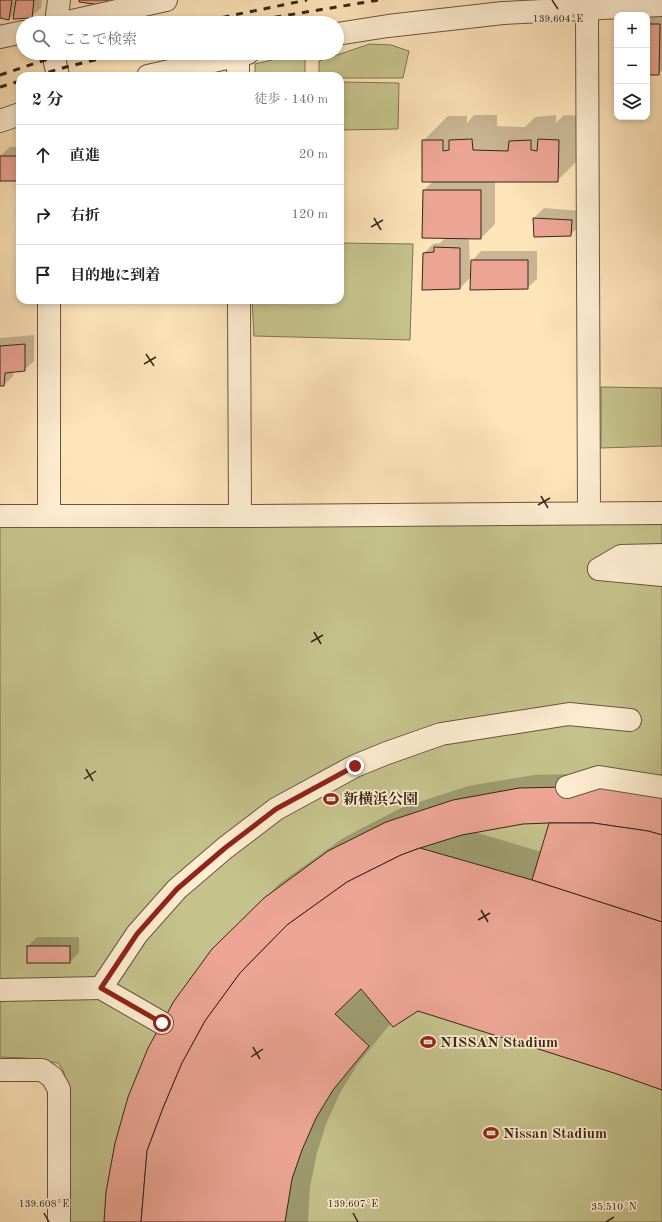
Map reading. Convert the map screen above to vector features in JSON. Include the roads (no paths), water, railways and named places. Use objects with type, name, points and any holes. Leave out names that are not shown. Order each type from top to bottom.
[{"type":"street","points":[[57,16],[60,0]]},
{"type":"street","points":[[94,16],[166,0]]},
{"type":"street","points":[[344,33],[388,26],[504,13],[587,10],[662,5]]},
{"type":"street","points":[[587,10],[589,513]]},
{"type":"street","points":[[0,37],[16,34]]},
{"type":"street","points":[[55,60],[57,72]]},
{"type":"street","points":[[173,72],[241,61]]},
{"type":"street","points":[[0,121],[16,115]]},
{"type":"street","points":[[49,304],[49,516]]},
{"type":"street","points":[[239,304],[240,516]]},
{"type":"street","points":[[0,516],[662,513]]},
{"type":"street","points":[[662,555],[621,556],[599,569],[662,575]]},
{"type":"street","points":[[101,988],[137,934],[177,889],[225,848],[276,809],[355,766],[441,734],[569,714],[630,720]]},
{"type":"street","points":[[567,787],[600,777],[662,787]]},
{"type":"street","points":[[0,990],[101,988],[162,1023]]},
{"type":"street","points":[[0,1070],[42,1070],[52,1076],[59,1089],[59,1222]]},
{"type":"railway","points":[[229,16],[307,0]]},
{"type":"railway","points":[[282,16],[379,0]]},
{"type":"railway","points":[[0,75],[46,60]]},
{"type":"railway","points":[[49,72],[94,60]]},
{"type":"railway","points":[[0,87],[16,82]]},
{"type":"place","name":"新横浜公園","points":[[331,799]]},
{"type":"place","name":"NISSAN Stadium","points":[[428,1042]]},
{"type":"place","name":"Nissan Stadium","points":[[491,1133]]}]
